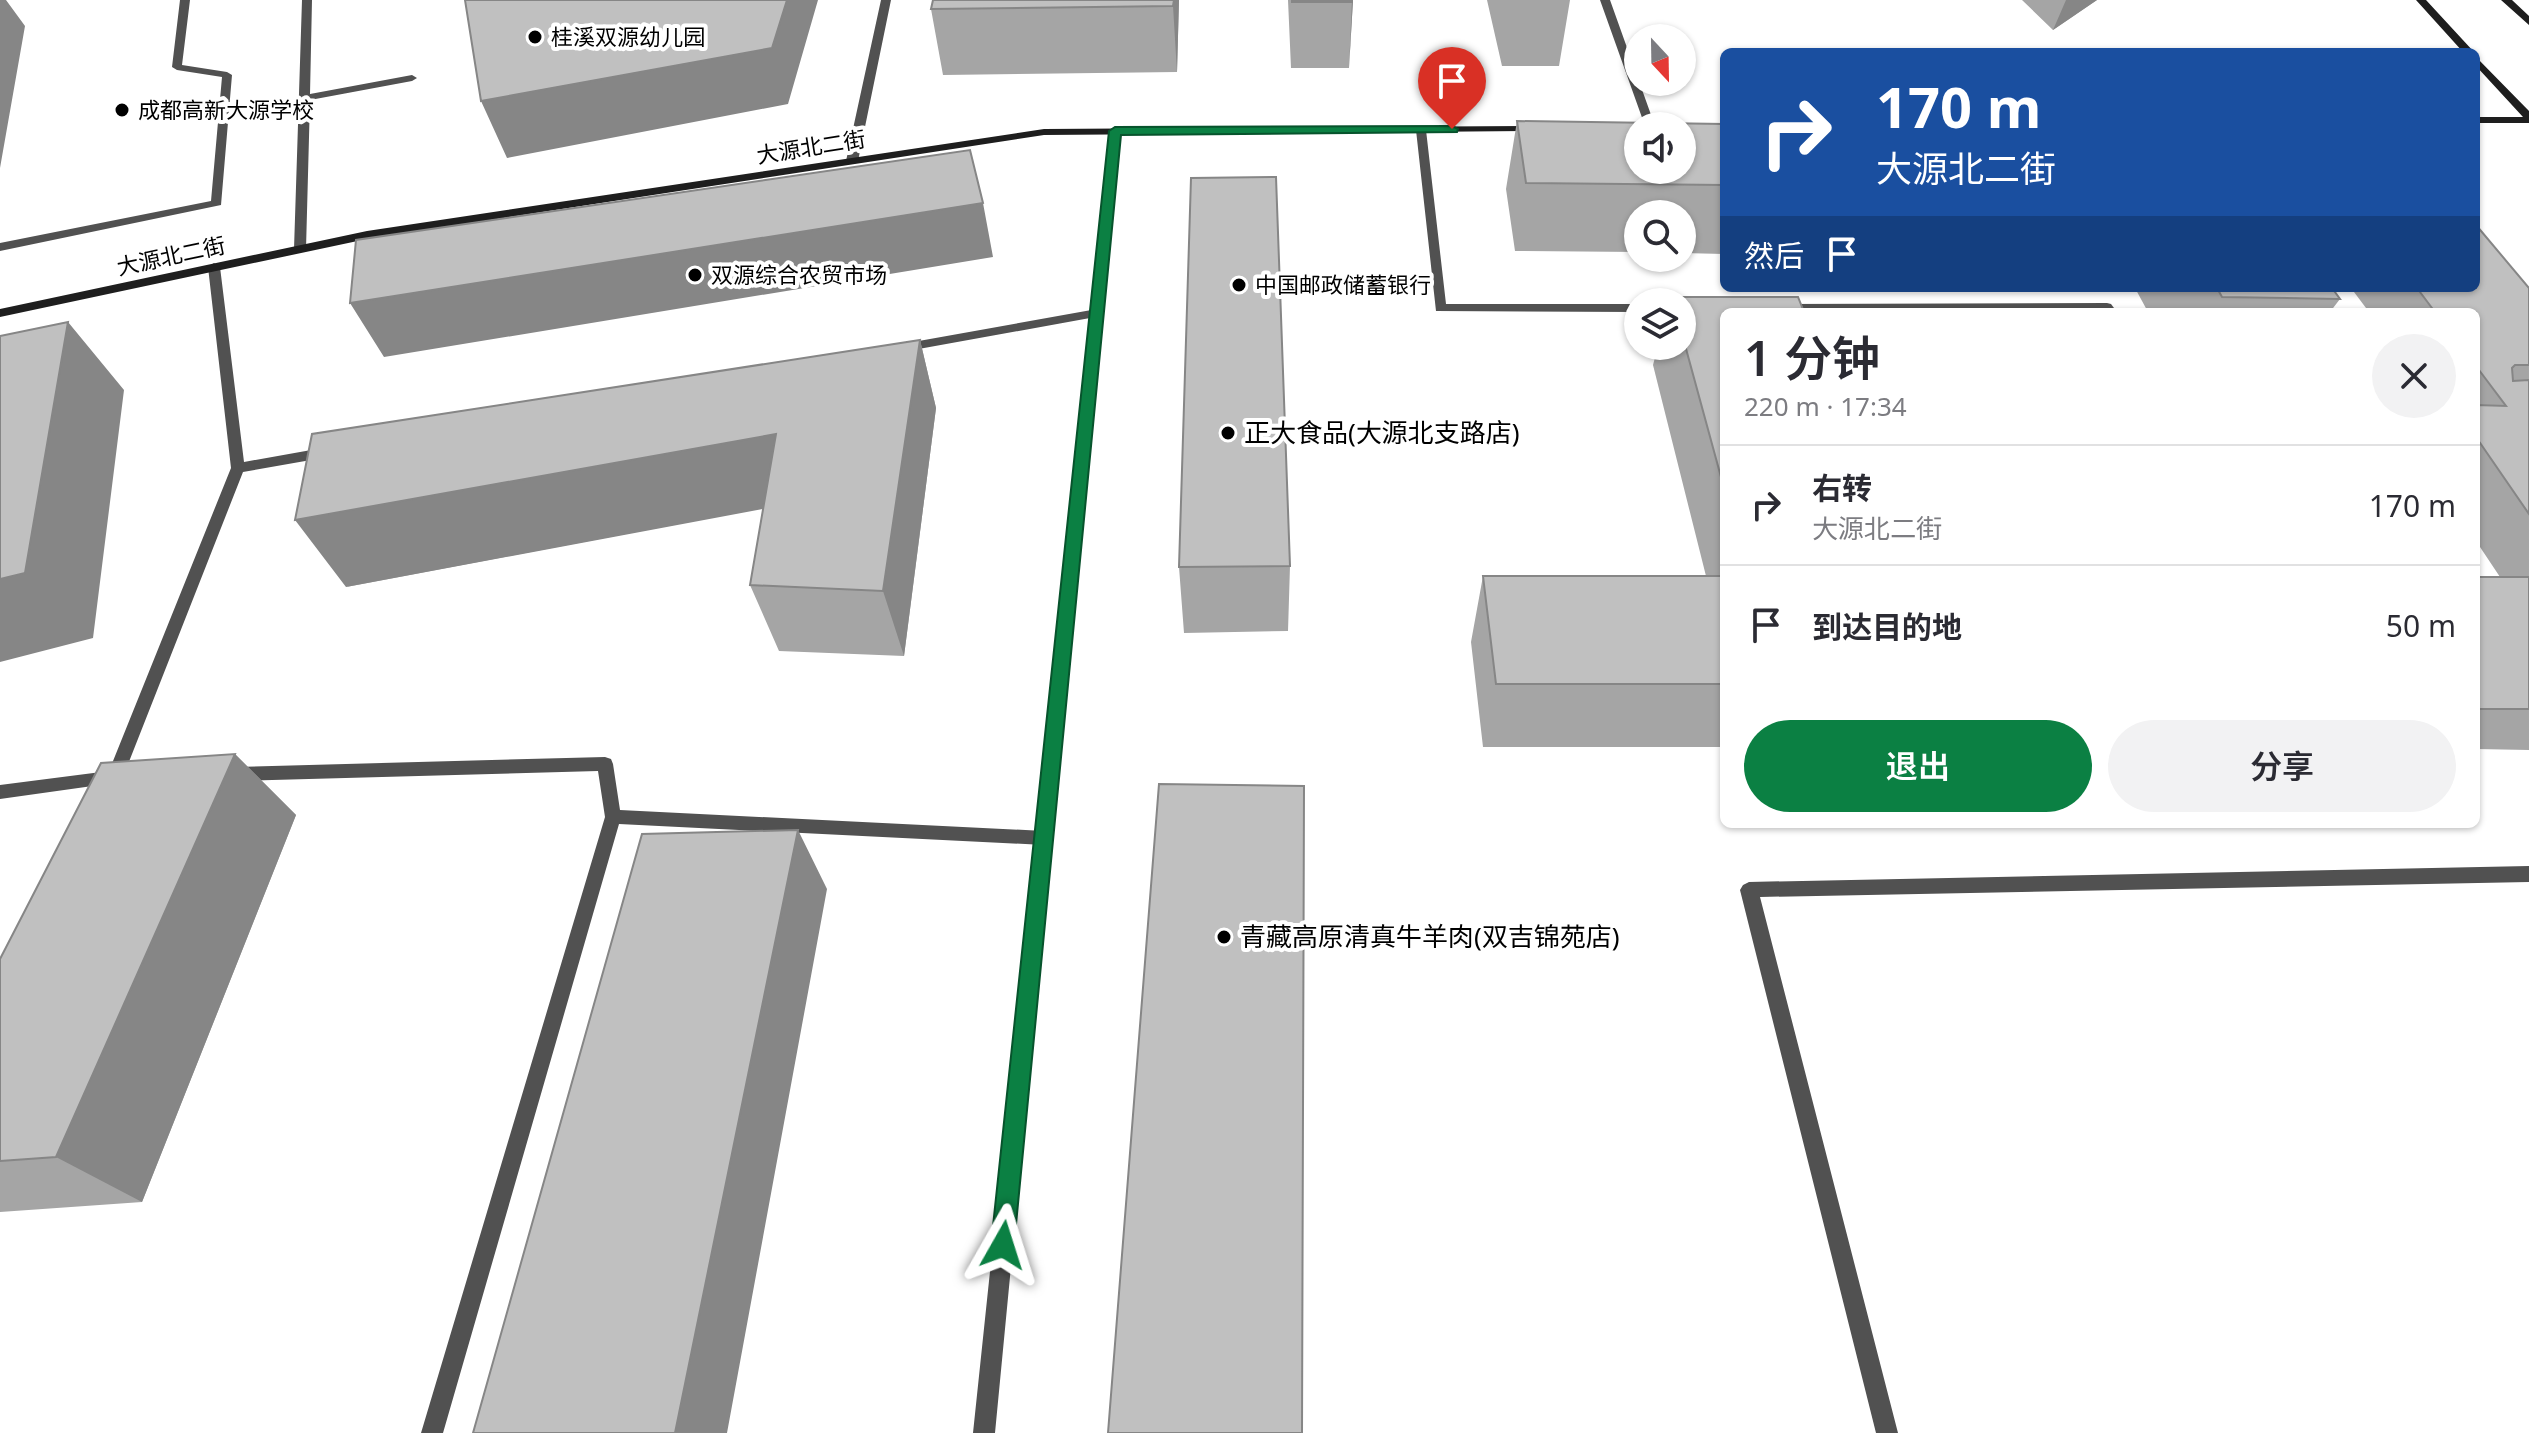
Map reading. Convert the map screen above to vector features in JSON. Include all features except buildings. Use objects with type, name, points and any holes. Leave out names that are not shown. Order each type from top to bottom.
[{"type":"street","points":[[0,247],[217,203],[227,75],[177,67],[185,0]]},
{"type":"street","points":[[300,249],[307,0]]},
{"type":"street","points":[[852,161],[886,0]]},
{"type":"street","points":[[1605,0],[1645,112]]},
{"type":"street","points":[[2421,0],[2465,48]]},
{"type":"street","points":[[2506,0],[2529,22]]},
{"type":"street","points":[[2480,64],[2529,118]]},
{"type":"street","points":[[304,98],[412,78]]},
{"type":"street","points":[[2480,120],[2529,118]]},
{"type":"street","name":"大源北二街","points":[[0,313],[367,235],[1044,132],[1545,129]]},
{"type":"street","points":[[1421,130],[1440,308],[1624,308]]},
{"type":"street","points":[[984,1433],[1115,131]]},
{"type":"street","points":[[0,792],[123,777],[238,468],[214,267]]},
{"type":"street","points":[[1777,308],[2108,308]]},
{"type":"street","points":[[894,349],[1097,313]]},
{"type":"street","points":[[238,468],[347,448]]},
{"type":"street","points":[[210,775],[605,764],[613,817],[432,1433]]},
{"type":"street","points":[[613,817],[1044,838]]},
{"type":"street","points":[[1887,1433],[1749,890],[2529,874]]},
{"type":"place","name":"桂溪双源幼儿园","points":[[535,37]]},
{"type":"place","name":"成都高新大源学校","points":[[122,110]]},
{"type":"place","name":"双源综合农贸市场","points":[[695,275]]},
{"type":"place","name":"中国邮政储蓄银行","points":[[1239,285]]},
{"type":"place","name":"正大食品(大源北支路店)","points":[[1228,433]]},
{"type":"place","name":"青藏高原清真牛羊肉(双吉锦苑店)","points":[[1224,937]]},
{"type":"route","points":[[1003,1245],[1115,131],[1452,129]]}]
